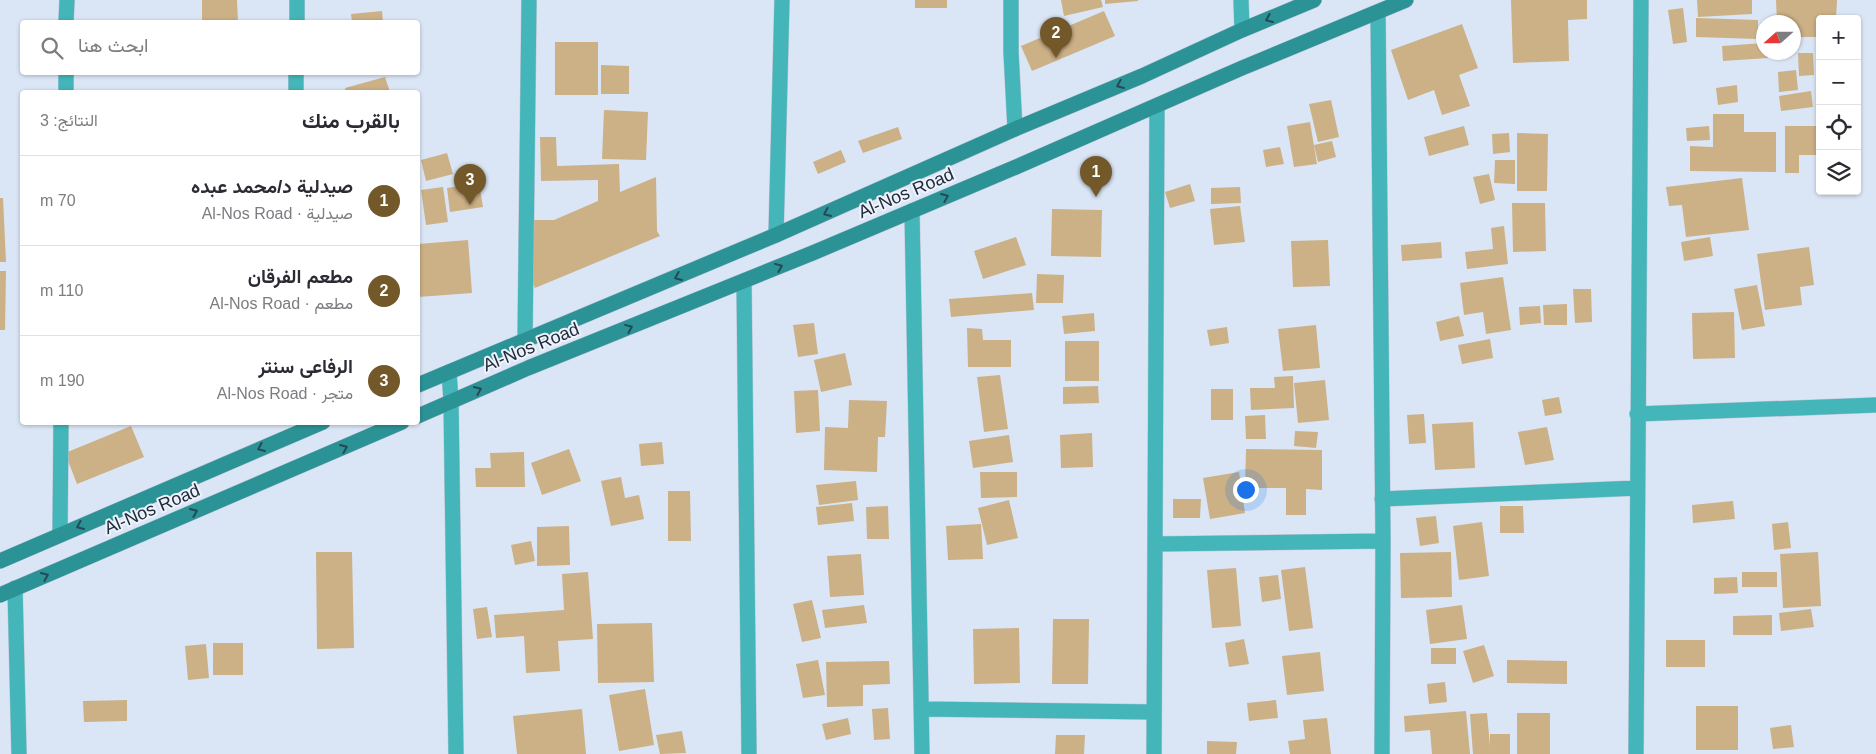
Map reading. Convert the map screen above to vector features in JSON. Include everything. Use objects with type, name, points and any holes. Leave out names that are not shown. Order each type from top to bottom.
[{"type":"main road","name":"Al-Nos Road","points":[[420,384],[776,235],[1314,0]]},
{"type":"main road","name":"Al-Nos Road","points":[[420,415],[528,368],[744,282],[1242,68],[1406,0]]},
{"type":"main road","name":"Al-Nos Road","points":[[0,560],[292,429],[310,425]]},
{"type":"main road","name":"Al-Nos Road","points":[[0,595],[395,425]]},
{"type":"street","points":[[66,20],[67,0]]},
{"type":"street","points":[[297,0],[297,20]]},
{"type":"street","points":[[525,340],[529,0]]},
{"type":"street","points":[[776,235],[782,0]]},
{"type":"street","points":[[1011,0],[1011,52],[1015,129]]},
{"type":"street","points":[[1242,0],[1242,30]]},
{"type":"street","points":[[1636,754],[1640,0]]},
{"type":"street","points":[[1378,12],[1383,541],[1382,754]]},
{"type":"street","points":[[66,75],[66,90]]},
{"type":"street","points":[[296,75],[296,90]]},
{"type":"street","points":[[1154,754],[1157,106]]},
{"type":"street","points":[[912,211],[922,754]]},
{"type":"street","points":[[744,282],[748,754]]},
{"type":"street","points":[[448,372],[451,401],[456,754]]},
{"type":"street","points":[[1637,414],[1876,405]]},
{"type":"street","points":[[60,534],[61,425]]},
{"type":"street","points":[[1382,499],[1637,488]]},
{"type":"street","points":[[1156,544],[1383,541]]},
{"type":"street","points":[[15,588],[20,754]]},
{"type":"street","points":[[922,709],[1154,712]]},
{"type":"building","points":[[202,0],[237,0],[238,20],[202,20]]},
{"type":"building","points":[[915,0],[947,0],[947,8],[915,8]]},
{"type":"building","points":[[1061,0],[1101,0],[1103,7],[1064,16]]},
{"type":"building","points":[[1105,0],[1138,0],[1138,1],[1105,4]]},
{"type":"building","points":[[1511,0],[1587,0],[1587,19],[1568,20],[1569,61],[1513,63]]},
{"type":"building","points":[[1697,0],[1752,0],[1752,14],[1698,17]]},
{"type":"building","points":[[1776,0],[1837,0],[1836,15],[1816,15],[1816,37],[1801,37],[1801,15],[1777,15]]},
{"type":"building","points":[[1683,8],[1687,42],[1673,44],[1668,10]]},
{"type":"building","points":[[382,11],[383,20],[352,20],[351,14]]},
{"type":"building","points":[[1104,11],[1115,36],[1032,71],[1021,46]]},
{"type":"building","points":[[1696,18],[1756,20],[1756,39],[1696,37]]},
{"type":"building","points":[[1462,24],[1478,68],[1459,75],[1470,106],[1442,115],[1434,90],[1408,100],[1391,50]]},
{"type":"building","points":[[555,42],[598,42],[598,95],[555,95]]},
{"type":"building","points":[[1756,44],[1756,59],[1723,61],[1722,46]]},
{"type":"building","points":[[1801,53],[1813,53],[1814,75],[1799,76],[1798,60],[1801,60]]},
{"type":"building","points":[[601,65],[629,66],[629,94],[601,94]]},
{"type":"building","points":[[1796,70],[1798,90],[1779,92],[1778,72]]},
{"type":"building","points":[[385,77],[389,90],[346,90],[345,88]]},
{"type":"building","points":[[1737,85],[1738,102],[1718,105],[1716,88]]},
{"type":"building","points":[[1811,91],[1813,107],[1781,111],[1779,96]]},
{"type":"building","points":[[1331,100],[1339,137],[1318,142],[1309,104]]},
{"type":"building","points":[[604,110],[648,112],[646,160],[602,159]]},
{"type":"building","points":[[1713,114],[1744,114],[1744,132],[1776,132],[1776,172],[1690,171],[1690,146],[1713,147]]},
{"type":"building","points":[[1310,122],[1317,164],[1294,167],[1287,126]]},
{"type":"building","points":[[1464,126],[1469,145],[1429,156],[1424,137]]},
{"type":"building","points":[[1709,126],[1710,140],[1687,141],[1686,128]]},
{"type":"building","points":[[1785,126],[1816,126],[1816,155],[1799,155],[1799,173],[1785,173]]},
{"type":"building","points":[[898,127],[902,139],[863,153],[858,141]]},
{"type":"building","points":[[1509,133],[1510,152],[1493,154],[1492,134]]},
{"type":"building","points":[[1517,133],[1548,134],[1547,191],[1517,191]]},
{"type":"building","points":[[540,137],[556,137],[557,166],[619,164],[620,192],[656,177],[657,231],[660,236],[535,288],[529,274],[527,220],[554,220],[598,201],[598,180],[541,181]]},
{"type":"building","points":[[1332,141],[1336,157],[1318,162],[1314,145]]},
{"type":"building","points":[[1280,147],[1284,164],[1266,167],[1263,150]]},
{"type":"building","points":[[841,150],[846,162],[818,174],[813,162]]},
{"type":"building","points":[[447,153],[453,174],[426,181],[421,160]]},
{"type":"building","points":[[1495,160],[1515,160],[1515,184],[1494,183]]},
{"type":"building","points":[[1489,174],[1495,200],[1480,204],[1473,177]]},
{"type":"building","points":[[1742,178],[1749,230],[1686,237],[1682,205],[1669,206],[1666,187]]},
{"type":"building","points":[[479,183],[483,207],[450,212],[447,188]]},
{"type":"building","points":[[1190,184],[1195,201],[1170,208],[1165,192]]},
{"type":"building","points":[[443,187],[448,222],[426,225],[421,190]]},
{"type":"building","points":[[1240,187],[1241,203],[1211,204],[1211,188]]},
{"type":"building","points":[[0,198],[3,198],[6,262],[0,262]]},
{"type":"building","points":[[1512,203],[1545,203],[1546,251],[1513,252]]},
{"type":"building","points":[[1240,206],[1245,242],[1214,245],[1210,209]]},
{"type":"building","points":[[1052,209],[1102,210],[1101,257],[1051,256]]},
{"type":"building","points":[[1504,226],[1508,264],[1467,269],[1465,252],[1493,249],[1491,228]]},
{"type":"building","points":[[1016,237],[1026,265],[983,279],[974,251]]},
{"type":"building","points":[[1710,237],[1713,256],[1684,261],[1681,242]]},
{"type":"building","points":[[468,240],[472,293],[420,297],[420,244]]},
{"type":"building","points":[[1328,240],[1330,286],[1293,287],[1291,241]]},
{"type":"building","points":[[1441,242],[1442,258],[1402,261],[1401,245]]},
{"type":"building","points":[[1809,247],[1814,285],[1800,287],[1802,305],[1765,310],[1757,254]]},
{"type":"building","points":[[0,271],[6,271],[5,330],[0,330]]},
{"type":"building","points":[[1037,274],[1064,275],[1063,303],[1036,303]]},
{"type":"building","points":[[1503,277],[1511,330],[1486,334],[1483,312],[1464,315],[1460,283]]},
{"type":"building","points":[[1757,285],[1765,326],[1742,330],[1734,289]]},
{"type":"building","points":[[1573,289],[1591,289],[1592,322],[1575,323]]},
{"type":"building","points":[[1032,293],[1034,310],[951,317],[949,299]]},
{"type":"building","points":[[1567,304],[1567,325],[1544,325],[1543,305]]},
{"type":"building","points":[[1540,306],[1541,323],[1520,325],[1519,307]]},
{"type":"building","points":[[1734,312],[1735,358],[1693,359],[1692,313]]},
{"type":"building","points":[[1094,313],[1095,331],[1064,334],[1062,316]]},
{"type":"building","points":[[1459,316],[1464,336],[1440,341],[1436,322]]},
{"type":"building","points":[[814,323],[818,354],[798,357],[793,325]]},
{"type":"building","points":[[1316,325],[1320,368],[1283,371],[1278,329]]},
{"type":"building","points":[[1227,327],[1229,343],[1210,346],[1207,330]]},
{"type":"building","points":[[967,328],[982,329],[983,340],[1011,340],[1011,367],[968,367]]},
{"type":"building","points":[[1490,339],[1493,358],[1462,364],[1458,345]]},
{"type":"building","points":[[1065,341],[1099,341],[1099,381],[1065,381]]},
{"type":"building","points":[[845,353],[852,385],[821,392],[814,360]]},
{"type":"building","points":[[1000,375],[1008,429],[984,432],[977,377]]},
{"type":"building","points":[[1293,376],[1294,408],[1251,410],[1250,388],[1275,388],[1274,377]]},
{"type":"building","points":[[1325,380],[1329,420],[1298,423],[1294,383]]},
{"type":"building","points":[[1098,386],[1099,403],[1063,404],[1063,387]]},
{"type":"building","points":[[1211,389],[1233,389],[1233,420],[1211,420]]},
{"type":"building","points":[[818,390],[820,431],[796,433],[794,391]]},
{"type":"building","points":[[1559,397],[1562,413],[1545,416],[1542,400]]},
{"type":"building","points":[[849,400],[887,401],[885,437],[878,437],[877,472],[824,470],[825,427],[848,428]]},
{"type":"building","points":[[1424,414],[1426,443],[1409,444],[1407,415]]},
{"type":"building","points":[[1265,415],[1266,439],[1246,439],[1245,416]]},
{"type":"building","points":[[1473,422],[1475,468],[1435,470],[1432,424]]},
{"type":"building","points":[[131,426],[144,457],[77,484],[65,453]]},
{"type":"building","points":[[1547,427],[1554,460],[1525,465],[1518,432]]},
{"type":"building","points":[[1295,431],[1318,432],[1316,448],[1294,446]]},
{"type":"building","points":[[1092,433],[1093,467],[1061,468],[1060,435]]},
{"type":"building","points":[[1009,435],[1013,462],[973,468],[969,441]]},
{"type":"building","points":[[662,442],[664,464],[641,466],[639,444]]},
{"type":"building","points":[[569,449],[581,481],[542,495],[531,463]]},
{"type":"building","points":[[1246,449],[1322,450],[1322,490],[1306,489],[1306,515],[1286,515],[1286,488],[1245,488]]},
{"type":"building","points":[[524,452],[525,487],[476,487],[475,468],[491,468],[490,453]]},
{"type":"building","points":[[980,472],[1017,472],[1017,497],[981,498]]},
{"type":"building","points":[[1239,472],[1245,513],[1210,519],[1203,478]]},
{"type":"building","points":[[621,477],[625,498],[639,495],[644,519],[611,526],[601,481]]},
{"type":"building","points":[[856,481],[858,500],[819,505],[816,485]]},
{"type":"building","points":[[668,491],[690,491],[691,541],[668,541]]},
{"type":"building","points":[[1173,499],[1201,499],[1200,518],[1173,518]]},
{"type":"building","points":[[1009,500],[1018,538],[987,545],[978,508]]},
{"type":"building","points":[[1733,501],[1735,519],[1693,523],[1692,505]]},
{"type":"building","points":[[852,503],[854,521],[818,525],[816,507]]},
{"type":"building","points":[[888,506],[889,539],[867,539],[866,507]]},
{"type":"building","points":[[1500,506],[1523,506],[1524,533],[1500,533]]},
{"type":"building","points":[[1436,516],[1439,543],[1420,546],[1416,518]]},
{"type":"building","points":[[1482,522],[1489,576],[1459,580],[1453,526]]},
{"type":"building","points":[[1788,522],[1791,548],[1774,550],[1772,524]]},
{"type":"building","points":[[981,524],[983,559],[948,560],[946,526]]},
{"type":"building","points":[[569,526],[570,565],[537,566],[537,527]]},
{"type":"building","points":[[531,541],[535,561],[515,565],[511,545]]},
{"type":"building","points":[[316,552],[352,552],[354,648],[317,649]]},
{"type":"building","points":[[1451,552],[1452,597],[1401,598],[1400,553]]},
{"type":"building","points":[[1818,552],[1821,606],[1783,608],[1780,554]]},
{"type":"building","points":[[861,554],[864,595],[830,597],[827,556]]},
{"type":"building","points":[[1305,567],[1313,628],[1289,631],[1281,570]]},
{"type":"building","points":[[1236,568],[1241,626],[1212,628],[1207,570]]},
{"type":"building","points":[[588,572],[593,639],[558,641],[560,671],[526,673],[524,636],[496,638],[494,615],[564,610],[562,574]]},
{"type":"building","points":[[1742,572],[1777,572],[1777,587],[1742,587]]},
{"type":"building","points":[[1278,575],[1281,599],[1262,602],[1259,577]]},
{"type":"building","points":[[1737,577],[1738,593],[1714,594],[1714,578]]},
{"type":"building","points":[[812,600],[821,638],[802,642],[793,604]]},
{"type":"building","points":[[864,605],[867,623],[825,628],[822,610]]},
{"type":"building","points":[[1462,605],[1467,639],[1430,644],[1426,610]]},
{"type":"building","points":[[487,607],[492,637],[477,639],[473,609]]},
{"type":"building","points":[[1811,609],[1814,627],[1781,631],[1779,613]]},
{"type":"building","points":[[1772,615],[1772,635],[1733,635],[1733,616]]},
{"type":"building","points":[[1053,619],[1089,619],[1088,684],[1052,684]]},
{"type":"building","points":[[652,623],[654,682],[598,683],[597,624]]},
{"type":"building","points":[[1019,628],[1020,683],[974,684],[973,629]]},
{"type":"building","points":[[1244,639],[1249,664],[1229,667],[1225,643]]},
{"type":"building","points":[[1666,640],[1705,640],[1705,667],[1666,667]]},
{"type":"building","points":[[213,643],[243,643],[243,675],[213,675]]},
{"type":"building","points":[[206,644],[209,678],[188,680],[185,646]]},
{"type":"building","points":[[1484,645],[1494,676],[1473,683],[1463,651]]},
{"type":"building","points":[[1431,648],[1456,648],[1456,664],[1431,664]]},
{"type":"building","points":[[1320,652],[1324,691],[1287,695],[1282,656]]},
{"type":"building","points":[[818,660],[825,695],[803,698],[796,664]]},
{"type":"building","points":[[1507,660],[1567,661],[1567,684],[1507,683]]},
{"type":"building","points":[[889,661],[890,684],[863,685],[863,706],[827,707],[826,662]]},
{"type":"building","points":[[1445,682],[1447,702],[1429,704],[1427,684]]},
{"type":"building","points":[[645,689],[654,745],[619,751],[609,695]]},
{"type":"building","points":[[127,700],[127,721],[84,722],[83,701]]},
{"type":"building","points":[[1276,700],[1278,718],[1249,721],[1247,703]]},
{"type":"building","points":[[1696,706],[1738,706],[1738,750],[1696,750]]},
{"type":"building","points":[[888,708],[890,739],[874,740],[872,709]]},
{"type":"building","points":[[582,709],[586,754],[517,754],[513,716]]},
{"type":"building","points":[[1466,711],[1470,754],[1432,754],[1430,730],[1405,732],[1404,716]]},
{"type":"building","points":[[1487,713],[1490,746],[1490,734],[1510,734],[1510,754],[1473,754],[1470,714]]},
{"type":"building","points":[[1517,713],[1550,713],[1550,754],[1517,754]]},
{"type":"building","points":[[848,718],[851,734],[826,740],[822,724]]},
{"type":"building","points":[[1327,718],[1331,754],[1290,754],[1288,741],[1305,739],[1303,720]]},
{"type":"building","points":[[1791,725],[1794,747],[1773,749],[1770,728]]},
{"type":"building","points":[[682,731],[686,753],[660,754],[656,735]]},
{"type":"building","points":[[1056,735],[1085,735],[1084,754],[1055,754]]},
{"type":"building","points":[[1207,741],[1237,742],[1236,754],[1207,754]]},
{"type":"place","name":"مطعم الفرقان","points":[[1056,58]]},
{"type":"place","name":"صيدلية د/محمد عبده","points":[[1096,197]]},
{"type":"place","name":"الرفاعى سنتر","points":[[470,205]]}]
